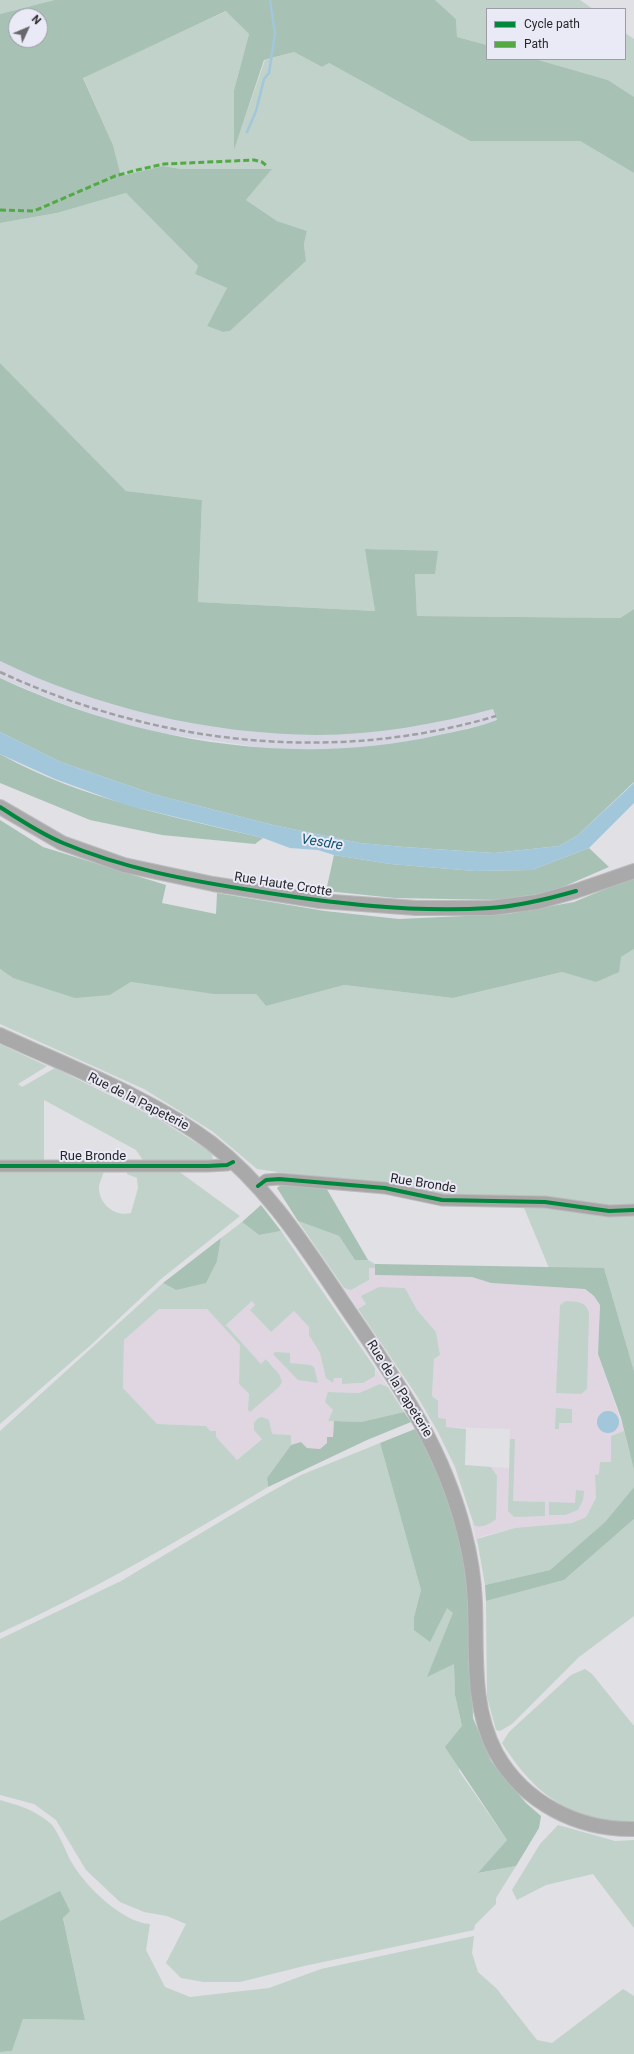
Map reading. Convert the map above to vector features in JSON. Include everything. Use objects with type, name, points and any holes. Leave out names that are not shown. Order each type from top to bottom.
[{"type":"main road","name":"Rue Haute Crotte","points":[[0,807],[62,843],[124,865],[213,884],[320,901],[416,908],[491,908],[537,902],[576,891],[634,870]]},
{"type":"main road","name":"Rue de la Papeterie","points":[[0,1035],[131,1095],[172,1117],[210,1143],[233,1162],[258,1186],[291,1227],[390,1372],[431,1441],[448,1478],[462,1522],[471,1566],[480,1714],[498,1756],[515,1779],[536,1798],[554,1810],[569,1818],[597,1826],[634,1829]]},
{"type":"street","name":"Rue Bronde","points":[[0,1166],[208,1166],[228,1165],[233,1162]]},
{"type":"street","name":"Rue Bronde","points":[[258,1186],[266,1180],[279,1179],[385,1188],[442,1200],[544,1202],[609,1212],[634,1210]]},
{"type":"shaded area","points":[[0,661],[63,688],[113,705],[163,717],[266,733],[318,735],[369,732],[421,725],[493,709],[497,721],[424,739],[371,747],[318,750],[265,748],[160,733],[109,720],[58,702],[0,678]]},
{"type":"shaded area","points":[[369,1268],[375,1268],[375,1275],[472,1277],[491,1283],[585,1289],[594,1296],[600,1305],[598,1354],[624,1431],[611,1436],[611,1463],[599,1474],[595,1475],[596,1498],[586,1517],[572,1523],[515,1528],[480,1537],[477,1544],[472,1522],[474,1525],[497,1476],[491,1467],[509,1468],[510,1429],[446,1427],[438,1419],[438,1402],[432,1396],[434,1359],[440,1355],[436,1332],[417,1310],[405,1288],[361,1296],[366,1304],[358,1309],[344,1288],[351,1290],[369,1280]]},
{"type":"shaded area","points":[[252,1301],[255,1305],[250,1309],[271,1332],[294,1311],[309,1327],[309,1335],[320,1353],[325,1374],[334,1378],[342,1378],[342,1384],[363,1383],[373,1377],[376,1373],[375,1368],[388,1387],[380,1384],[359,1393],[328,1392],[333,1410],[328,1421],[334,1421],[333,1437],[320,1449],[307,1448],[301,1442],[291,1445],[291,1435],[267,1434],[237,1460],[205,1426],[157,1424],[123,1388],[124,1340],[159,1309],[207,1309],[241,1345],[239,1384],[249,1395],[248,1410],[279,1387],[279,1374],[267,1359],[261,1364],[226,1325]]},
{"type":"green space","points":[[0,0],[54,0],[23,8],[8,8],[8,12],[0,14]]},
{"type":"green space","points":[[54,0],[435,0],[456,19],[457,37],[486,45],[486,60],[538,60],[608,80],[634,97],[634,173],[580,141],[470,141],[329,63],[322,67],[294,52],[264,60],[234,150],[234,90],[249,34],[226,11],[83,78],[113,145],[121,176],[163,166],[181,169],[272,169],[246,200],[277,221],[307,231],[304,244],[306,261],[230,331],[223,332],[207,326],[227,288],[195,274],[198,266],[126,193],[57,213],[0,223],[0,14],[8,12],[8,48],[48,48],[48,8],[23,8]]},
{"type":"green space","points":[[435,0],[580,0],[592,8],[486,8],[486,45],[457,37],[456,19]]},
{"type":"green space","points":[[227,11],[249,34],[234,90],[234,149],[265,60],[294,52],[322,67],[329,63],[470,141],[580,141],[634,173],[634,609],[620,618],[417,616],[415,574],[438,552],[366,549],[375,611],[198,602],[202,500],[126,491],[0,363],[0,223],[57,213],[126,193],[198,266],[195,274],[227,288],[207,326],[223,332],[230,331],[306,261],[304,244],[307,231],[277,221],[246,200],[271,170],[181,169],[163,166],[121,176],[113,145],[83,77]]},
{"type":"green space","points":[[626,34],[634,39],[634,97],[608,80],[538,60],[626,60]]},
{"type":"green space","points":[[0,363],[126,491],[202,500],[198,602],[375,611],[365,549],[438,551],[435,574],[415,574],[417,616],[620,618],[634,609],[634,782],[578,835],[559,846],[494,853],[404,847],[360,843],[273,825],[153,794],[61,762],[0,732],[0,678],[52,700],[105,718],[159,732],[215,742],[271,748],[327,749],[383,745],[454,732],[497,720],[493,709],[406,728],[361,733],[317,735],[235,730],[194,724],[114,705],[37,678],[0,661]]},
{"type":"green space","points":[[0,754],[31,770],[95,795],[162,814],[263,838],[255,844],[162,835],[90,820],[0,783]]},
{"type":"green space","points":[[0,820],[43,847],[166,885],[162,903],[216,914],[217,893],[325,911],[399,919],[508,914],[574,902],[634,877],[634,949],[621,957],[619,972],[596,982],[562,972],[453,998],[344,985],[266,1006],[256,994],[214,994],[131,982],[110,995],[75,998],[13,978],[0,969]]},
{"type":"green space","points":[[589,848],[609,867],[551,892],[499,900],[395,898],[326,891],[334,855],[390,864],[475,871],[532,870]]},
{"type":"green space","points":[[634,949],[634,1206],[606,1208],[521,1195],[446,1196],[257,1169],[212,1131],[144,1089],[0,1024],[0,969],[13,978],[110,995],[131,982],[217,994],[256,994],[266,1006],[344,985],[453,998],[562,972],[597,982],[621,957]]},
{"type":"green space","points":[[0,1044],[47,1066],[18,1084],[22,1087],[55,1068],[160,1120],[212,1153],[213,1161],[169,1160],[145,1163],[136,1150],[44,1100],[44,1165],[0,1163]]},
{"type":"green space","points":[[0,1168],[104,1171],[99,1188],[100,1196],[110,1209],[115,1212],[125,1214],[131,1213],[138,1188],[137,1178],[127,1174],[127,1169],[174,1168],[240,1216],[161,1279],[92,1344],[0,1424]]},
{"type":"green space","points":[[286,1181],[325,1186],[368,1260],[355,1260],[339,1236],[298,1221],[277,1188]]},
{"type":"green space","points":[[522,1203],[634,1211],[634,1371],[604,1268],[549,1268]]},
{"type":"green space","points":[[261,1205],[281,1231],[259,1235],[242,1222]]},
{"type":"green space","points":[[298,1221],[339,1236],[355,1260],[368,1260],[375,1264],[375,1268],[369,1268],[369,1280],[351,1290],[344,1288]]},
{"type":"green space","points":[[242,1222],[259,1235],[281,1231],[375,1368],[375,1376],[363,1383],[342,1384],[342,1378],[334,1378],[333,1383],[326,1378],[320,1353],[309,1335],[309,1327],[294,1311],[271,1332],[250,1310],[255,1305],[252,1301],[226,1325],[261,1364],[266,1359],[279,1374],[282,1382],[279,1387],[250,1412],[248,1410],[249,1394],[239,1384],[240,1345],[207,1309],[159,1309],[124,1340],[123,1388],[157,1424],[206,1426],[210,1431],[216,1431],[216,1437],[237,1460],[262,1439],[254,1430],[254,1423],[258,1418],[262,1417],[269,1420],[272,1434],[291,1435],[291,1445],[267,1478],[268,1487],[103,1582],[0,1633],[0,1431],[163,1283],[176,1290],[217,1261],[221,1238]]},
{"type":"green space","points":[[221,1238],[217,1261],[206,1283],[176,1290],[163,1283]]},
{"type":"green space","points":[[375,1264],[604,1268],[634,1371],[634,1470],[621,1418],[598,1354],[600,1305],[594,1296],[585,1289],[491,1283],[472,1277],[375,1275]]},
{"type":"green space","points":[[379,1287],[405,1288],[417,1310],[436,1332],[440,1355],[434,1359],[432,1396],[438,1401],[438,1418],[446,1419],[446,1427],[466,1429],[465,1465],[491,1467],[497,1476],[496,1519],[488,1524],[482,1526],[474,1525],[455,1467],[438,1432],[417,1396],[358,1309],[366,1304],[361,1296]]},
{"type":"green space","points":[[566,1301],[583,1304],[588,1309],[589,1313],[587,1389],[581,1394],[556,1393],[560,1305]]},
{"type":"green space","points":[[275,1352],[290,1353],[290,1363],[310,1365],[314,1367],[318,1383],[298,1380],[273,1354]]},
{"type":"green space","points":[[380,1384],[388,1387],[404,1412],[361,1422],[328,1421],[333,1410],[325,1402],[328,1392],[359,1393]]},
{"type":"green space","points":[[556,1408],[572,1409],[572,1423],[559,1423],[559,1429],[555,1429]]},
{"type":"green space","points":[[404,1412],[411,1422],[367,1440],[268,1487],[267,1478],[291,1445],[301,1442],[307,1448],[320,1449],[327,1443],[327,1437],[333,1437],[334,1421],[361,1422]]},
{"type":"green space","points":[[415,1429],[441,1475],[461,1536],[470,1602],[473,1718],[491,1761],[526,1803],[541,1816],[539,1828],[516,1866],[478,1873],[507,1840],[445,1747],[462,1726],[455,1695],[454,1664],[427,1677],[453,1613],[447,1608],[430,1642],[414,1630],[414,1617],[421,1590],[380,1443]]},
{"type":"green space","points":[[624,1431],[634,1470],[634,1487],[605,1522],[550,1570],[485,1585],[477,1539],[515,1528],[572,1523],[586,1517],[596,1498],[595,1475],[599,1474],[600,1462],[611,1462],[611,1436]]},
{"type":"green space","points":[[510,1439],[515,1439],[513,1501],[545,1502],[545,1516],[514,1517],[508,1511]]},
{"type":"green space","points":[[380,1443],[421,1590],[414,1617],[447,1607],[454,1613],[428,1676],[454,1663],[455,1695],[462,1726],[459,1771],[507,1840],[479,1873],[516,1866],[496,1898],[496,1904],[475,1925],[474,1930],[304,1966],[240,1982],[204,1982],[181,1978],[166,1963],[186,1924],[167,1916],[144,1912],[120,1902],[86,1870],[56,1820],[34,1804],[0,1795],[0,1639],[121,1581],[301,1475]]},
{"type":"green space","points":[[634,1487],[634,1519],[564,1580],[486,1601],[485,1585],[550,1570],[605,1522]]},
{"type":"green space","points":[[576,1490],[584,1491],[583,1500],[578,1510],[565,1515],[549,1515],[549,1502],[575,1503]]},
{"type":"green space","points":[[634,1519],[634,1616],[579,1657],[512,1724],[500,1731],[496,1730],[487,1697],[486,1601],[564,1580]]},
{"type":"green space","points":[[585,1669],[592,1674],[634,1726],[634,1823],[589,1816],[559,1803],[534,1784],[512,1758],[502,1743],[509,1732],[571,1675]]},
{"type":"green space","points":[[0,1800],[20,1806],[44,1818],[53,1826],[78,1872],[95,1892],[106,1902],[128,1917],[139,1922],[150,1924],[146,1950],[165,1987],[190,1997],[269,1988],[321,1969],[474,1936],[472,1953],[478,1972],[497,1989],[537,2040],[552,2043],[623,1989],[634,1996],[634,2054],[0,2054],[0,2052],[12,2051],[23,2019],[85,2020],[63,1917],[60,1892],[0,1921]]},
{"type":"green space","points":[[558,1825],[615,1841],[634,1840],[634,1928],[593,1874],[546,1885],[517,1900],[512,1890],[540,1844]]},
{"type":"green space","points":[[60,1891],[70,1911],[63,1918],[85,2020],[23,2019],[12,2051],[0,2052],[0,1921]]},
{"type":"water","name":"Vesdre","points":[[0,732],[61,762],[153,794],[273,825],[360,843],[494,853],[559,846],[578,835],[634,783],[634,803],[589,848],[532,870],[475,871],[390,864],[334,855],[318,850],[290,848],[263,838],[126,805],[55,779],[0,754]]},
{"type":"water","points":[[604,1411],[612,1411],[619,1418],[619,1426],[612,1433],[604,1433],[597,1426],[597,1418]]},
{"type":"waterway","points":[[247,132],[256,111],[264,79],[269,73],[275,34],[270,0]]},
{"type":"railway","points":[[0,672],[59,697],[120,716],[182,730],[244,739],[307,743],[371,740],[434,731],[496,716]]},
{"type":"marked path","points":[[0,210],[34,211],[115,176],[164,164],[254,160],[262,162],[268,167]]},
{"type":"cycle path","points":[[0,807],[47,835],[85,852],[155,872],[280,895],[370,906],[460,909],[512,906],[576,891]]},
{"type":"cycle path","points":[[0,1166],[208,1166],[227,1165],[233,1162]]},
{"type":"cycle path","points":[[258,1186],[266,1180],[279,1179],[385,1188],[442,1200],[545,1202],[609,1211],[634,1210]]}]
